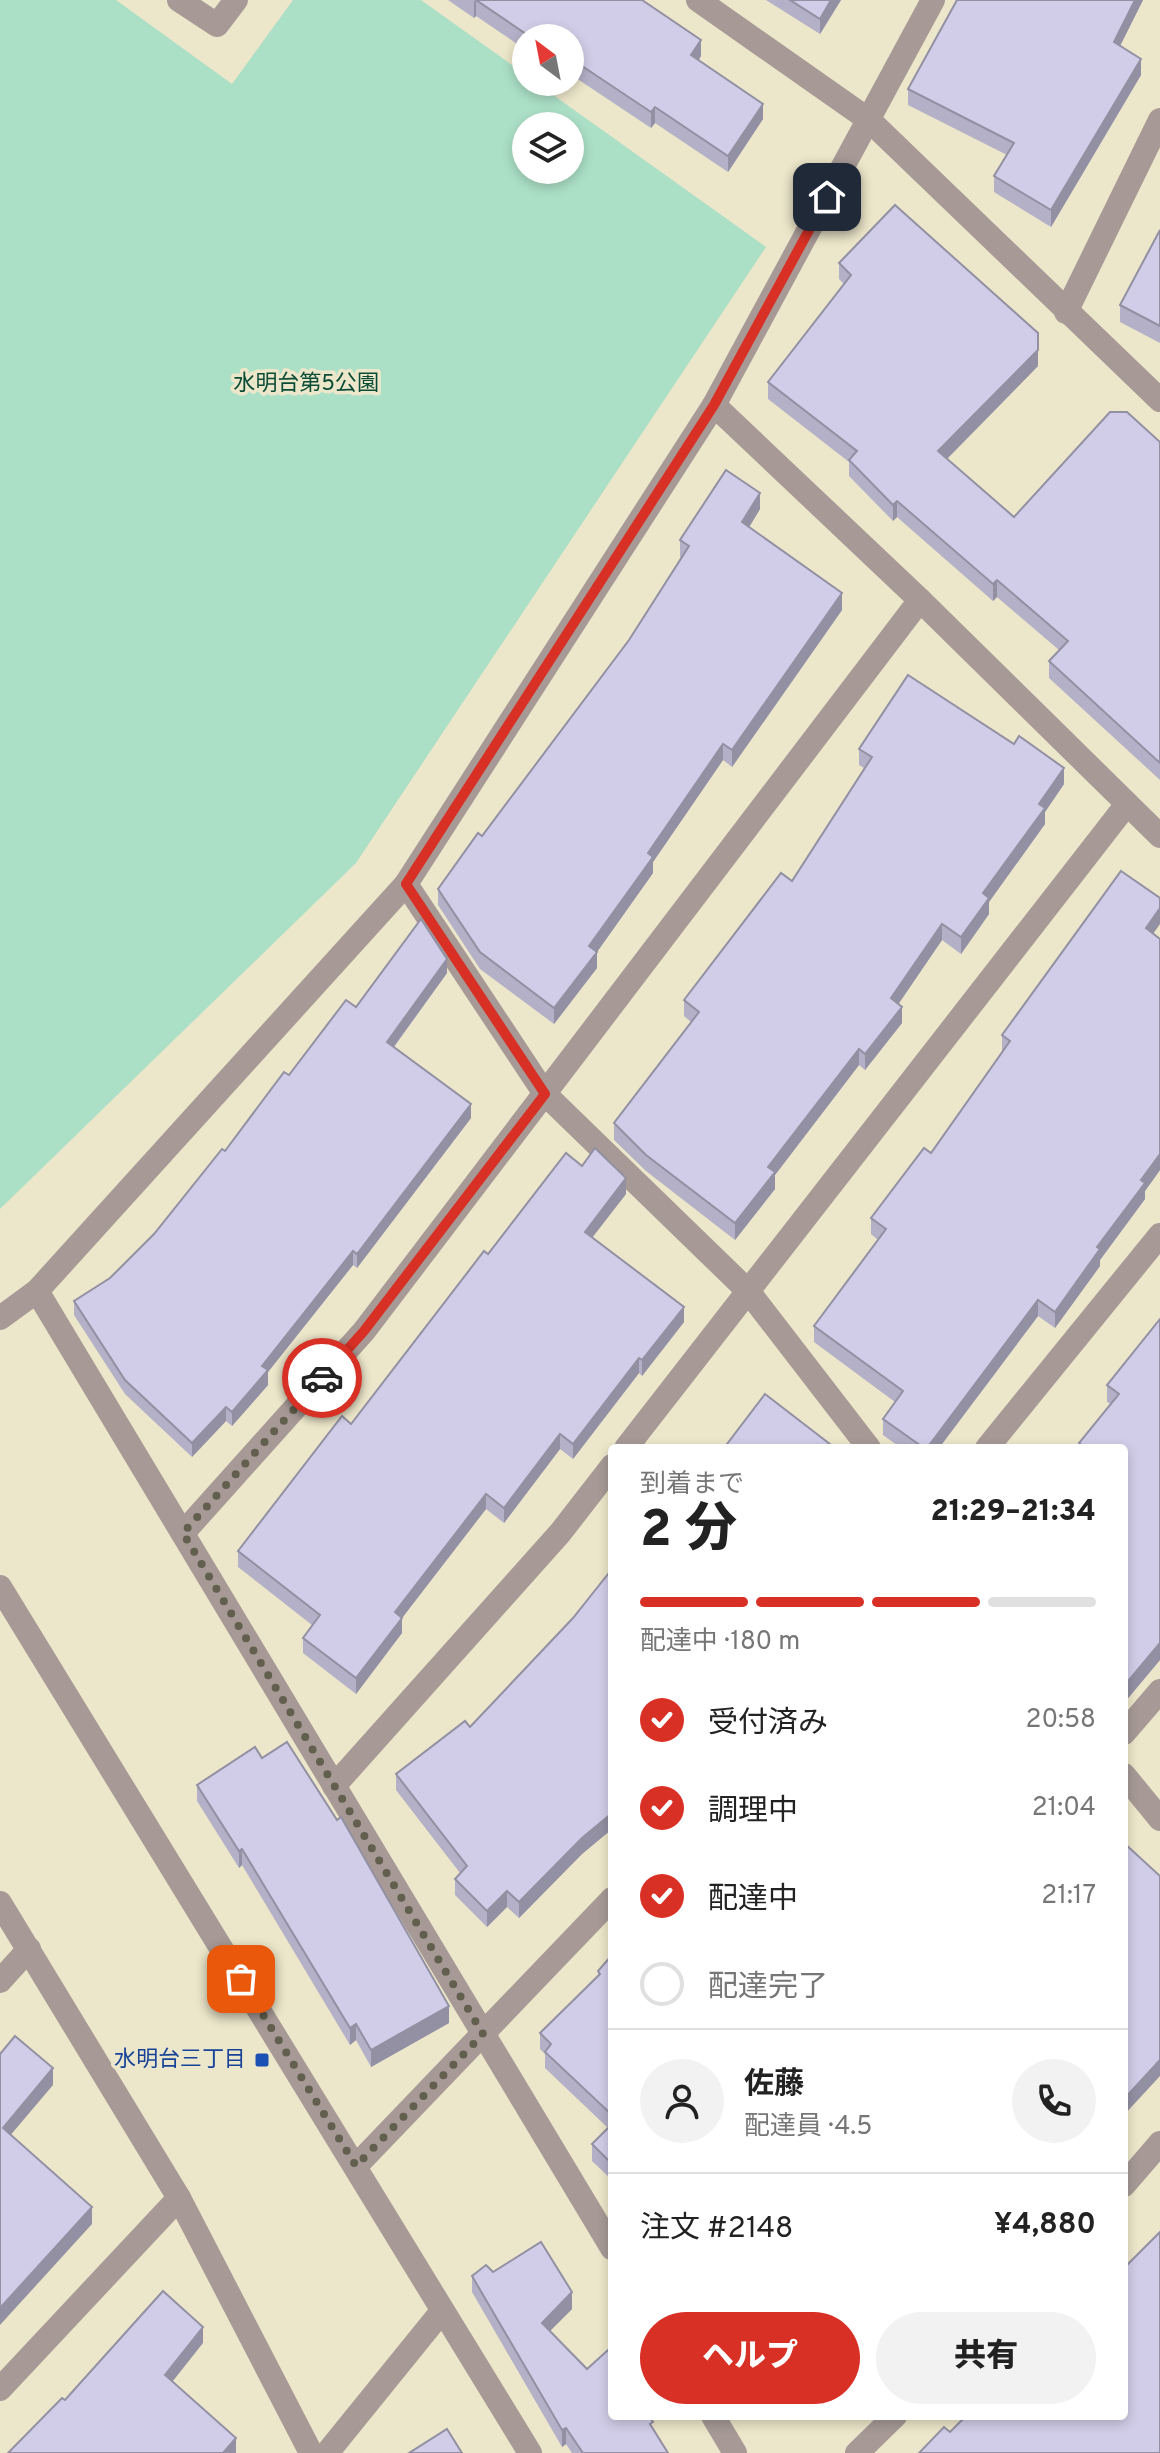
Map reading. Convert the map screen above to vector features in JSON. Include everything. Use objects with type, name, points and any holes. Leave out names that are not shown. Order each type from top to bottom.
[{"type":"street","points":[[179,0],[217,25],[236,0]]},
{"type":"street","points":[[698,0],[869,120],[1160,400]]},
{"type":"street","points":[[0,1318],[37,1291],[406,884],[714,405],[933,0]]},
{"type":"street","points":[[1066,312],[1160,120]]},
{"type":"street","points":[[714,405],[920,600],[1160,836]]},
{"type":"street","points":[[183,1533],[364,1331],[920,600]]},
{"type":"street","points":[[629,1444],[1127,804]]},
{"type":"street","points":[[406,884],[545,1094],[748,1291],[866,1444]]},
{"type":"street","points":[[990,1444],[1160,1235]]},
{"type":"street","points":[[37,1291],[608,2241]]},
{"type":"street","points":[[334,1786],[560,1533],[608,1471]]},
{"type":"street","points":[[0,1587],[530,2453]]},
{"type":"street","points":[[1128,1728],[1160,1691]]},
{"type":"street","points":[[1128,1780],[1160,1819]]},
{"type":"street","points":[[0,1903],[179,2198],[311,2453]]},
{"type":"street","points":[[356,2166],[608,1903]]},
{"type":"street","points":[[0,1981],[29,1949]]},
{"type":"street","points":[[1128,2180],[1160,2143]]},
{"type":"street","points":[[0,2389],[179,2198]]},
{"type":"street","points":[[327,2453],[442,2311]]},
{"type":"street","points":[[715,2420],[735,2453]]},
{"type":"street","points":[[857,2453],[891,2420]]},
{"type":"green space","name":"水明台第5公園","points":[[0,0],[116,0],[232,84],[293,0],[421,0],[512,65],[512,96],[555,96],[577,112],[512,112],[512,184],[584,184],[584,117],[766,247],[356,863],[0,1209]]},
{"type":"building","points":[[476,0],[642,0],[701,40],[691,55],[763,104],[728,156],[655,107],[651,112],[584,67],[584,24],[512,24]]},
{"type":"building","points":[[790,0],[831,0],[820,19]]},
{"type":"building","points":[[957,0],[1135,0],[1114,42],[1141,59],[1051,210],[994,176],[1014,143],[908,89]]},
{"type":"building","points":[[895,205],[1038,333],[1038,350],[938,451],[1014,517],[1110,412],[1127,412],[1160,442],[1160,763],[1049,661],[1068,641],[997,580],[993,584],[897,501],[893,505],[849,460],[857,451],[768,382],[851,275],[839,263]]},
{"type":"building","points":[[1160,230],[1160,326],[1120,305]]},
{"type":"building","points":[[726,470],[760,493],[742,522],[842,593],[732,750],[723,744],[648,853],[653,857],[589,946],[597,952],[554,1008],[480,952],[438,889],[478,833],[482,836],[629,640],[689,546],[680,540]]},
{"type":"building","points":[[908,675],[1014,744],[1019,736],[1064,768],[1039,804],[1045,808],[983,893],[989,898],[961,937],[942,924],[891,998],[902,1007],[865,1054],[859,1049],[768,1167],[775,1172],[735,1223],[646,1155],[614,1123],[699,1012],[684,1000],[781,873],[792,881],[872,757],[859,749]]},
{"type":"building","points":[[1121,871],[1160,898],[1160,908],[1146,928],[1160,939],[1160,1154],[1141,1180],[1145,1183],[1097,1247],[1100,1249],[1055,1312],[1038,1300],[930,1444],[918,1444],[883,1419],[903,1391],[814,1326],[886,1229],[871,1218],[924,1148],[931,1153],[1010,1041],[1002,1035]]},
{"type":"building","points":[[421,919],[447,959],[387,1042],[471,1104],[357,1254],[353,1251],[262,1366],[268,1370],[232,1412],[226,1407],[192,1443],[125,1380],[74,1301],[110,1278],[154,1234],[222,1149],[225,1151],[284,1072],[289,1075],[346,1000],[356,1007]]},
{"type":"building","points":[[595,1148],[626,1178],[585,1232],[684,1307],[642,1360],[639,1358],[573,1444],[560,1434],[504,1508],[486,1494],[395,1612],[402,1618],[356,1678],[303,1638],[320,1615],[238,1551],[342,1416],[351,1424],[484,1251],[488,1254],[566,1153],[582,1166]]},
{"type":"building","points":[[1160,1319],[1160,1643],[1128,1681],[1128,1444],[1079,1443],[1119,1394],[1107,1385]]},
{"type":"building","points":[[765,1394],[830,1444],[727,1444]]},
{"type":"building","points":[[608,1574],[608,1816],[582,1838],[519,1902],[507,1891],[487,1911],[455,1879],[467,1866],[396,1774],[465,1721],[470,1727],[573,1618]]},
{"type":"building","points":[[287,1742],[337,1820],[341,1817],[449,2006],[371,2050],[356,2024],[350,2028],[242,1849],[239,1851],[197,1785],[255,1747],[262,1758]]},
{"type":"building","points":[[1128,1847],[1160,1876],[1160,2060],[1128,2095]]},
{"type":"building","points":[[608,1960],[608,2111],[545,2052],[551,2044],[540,2033],[600,1974],[598,1971]]},
{"type":"building","points":[[15,2036],[53,2068],[3,2128],[92,2207],[0,2308],[0,2054]]},
{"type":"building","points":[[608,2128],[608,2160],[592,2144]]},
{"type":"building","points":[[1160,2232],[1160,2453],[919,2453],[944,2427],[950,2432],[962,2420],[1128,2420],[1128,2264]]},
{"type":"building","points":[[541,2242],[572,2292],[542,2323],[587,2369],[608,2350],[608,2420],[652,2420],[650,2424],[668,2453],[583,2453],[566,2428],[562,2430],[472,2276],[486,2265],[493,2272]]},
{"type":"building","points":[[163,2291],[203,2327],[165,2375],[236,2438],[223,2453],[8,2453],[62,2398],[65,2400]]},
{"type":"building","points":[[447,2429],[462,2453],[409,2453]]},
{"type":"way so far","points":[[241,1979],[356,2166],[483,2034],[183,1533],[322,1378]]},
{"type":"place","name":"水明台三丁目","points":[[262,2060]]},
{"type":"route","points":[[322,1378],[364,1331],[545,1094],[406,884],[714,405],[827,197]]}]
